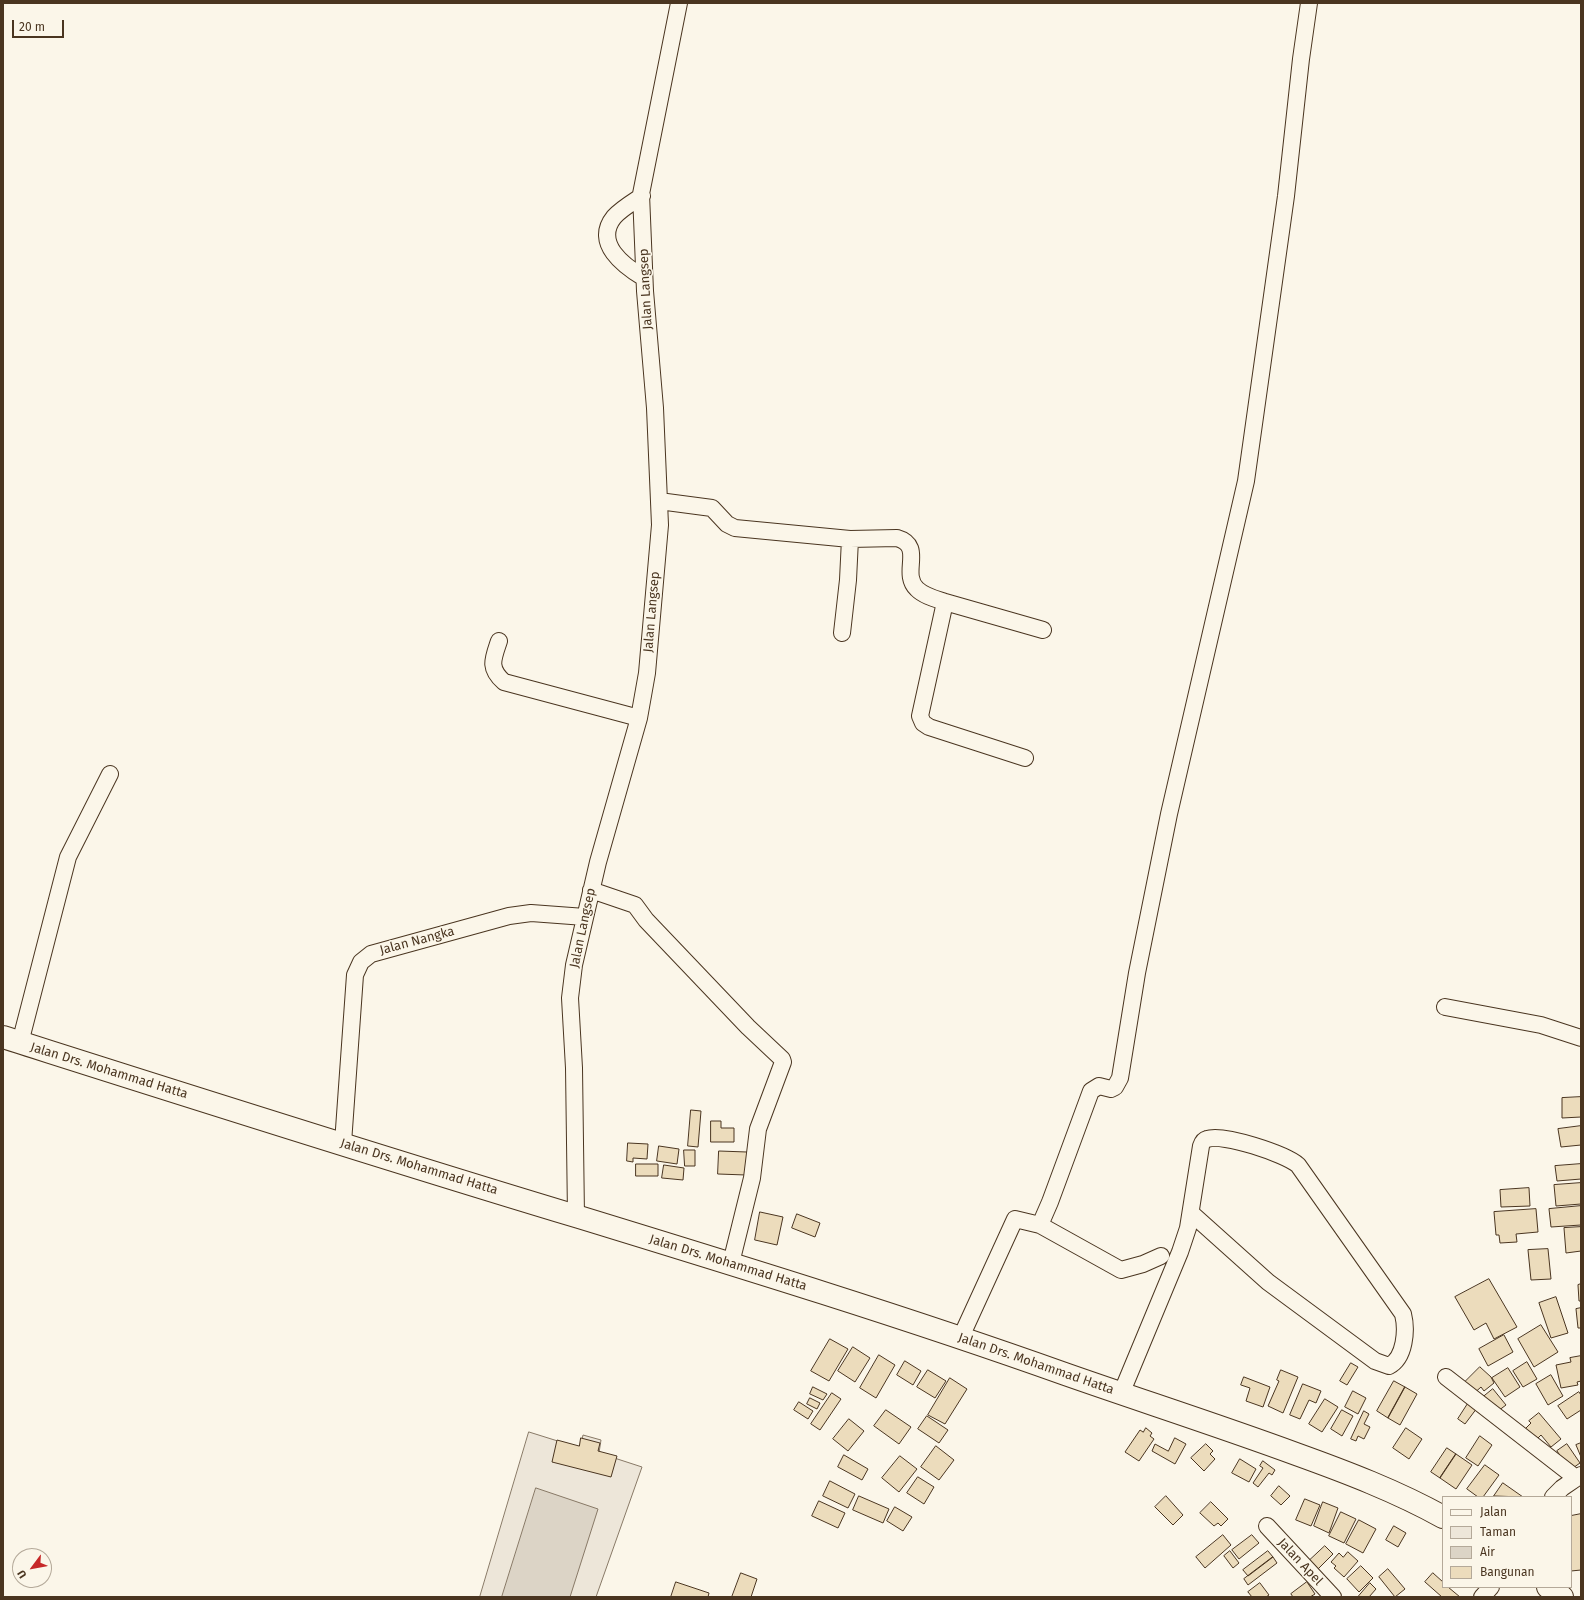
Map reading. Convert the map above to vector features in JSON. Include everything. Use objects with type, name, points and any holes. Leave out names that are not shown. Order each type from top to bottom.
[{"type":"main road","name":"Jalan Drs. Mohammad Hatta","points":[[12,1040],[731,1263],[961,1337],[1121,1394],[1210,1422],[1374,1483],[1442,1517]]},
{"type":"main road","points":[[1549,1588],[1562,1597]]},
{"type":"street","name":"Jalan Langsep","points":[[576,1216],[574,1068],[570,998],[574,965],[598,862],[639,718],[647,672],[658,556],[660,525],[655,408],[644,278],[642,196],[679,3]]},
{"type":"street","points":[[1040,1226],[1091,1091],[1099,1086],[1111,1089],[1115,1087],[1120,1078],[1137,973],[1169,814],[1246,481],[1286,196],[1301,59],[1309,3]]},
{"type":"street","points":[[642,196],[614,217],[609,228],[608,242],[613,254],[644,278]]},
{"type":"street","points":[[659,501],[712,508],[727,524],[735,528],[850,539],[897,538],[904,540],[912,551],[910,572],[912,582],[916,589],[945,602],[1043,630]]},
{"type":"street","points":[[842,632],[848,580],[850,539]]},
{"type":"street","points":[[945,602],[920,716],[923,723],[929,727],[1025,758]]},
{"type":"street","points":[[499,641],[492,662],[495,675],[504,682],[639,718]]},
{"type":"street","points":[[12,1040],[68,857],[110,774]]},
{"type":"street","points":[[591,890],[635,905],[646,920],[748,1027],[782,1059],[783,1062],[758,1128],[752,1178],[731,1263]]},
{"type":"street","name":"Jalan Nangka","points":[[343,1143],[355,975],[361,962],[371,954],[509,916],[531,913],[585,917]]},
{"type":"street","points":[[1445,1006],[1541,1025],[1581,1038]]},
{"type":"street","points":[[1121,1394],[1180,1252],[1189,1221],[1201,1146],[1204,1141],[1208,1139],[1233,1140],[1262,1148],[1293,1161],[1298,1165],[1403,1314],[1405,1328],[1400,1355],[1396,1363],[1390,1366],[1375,1361],[1268,1282],[1189,1221]]},
{"type":"street","points":[[961,1337],[1015,1219],[1040,1226],[1120,1270],[1143,1264],[1161,1256]]},
{"type":"street","points":[[1446,1377],[1569,1483]]},
{"type":"street","name":"Jalan Apel","points":[[1267,1526],[1333,1597]]},
{"type":"street","points":[[1482,1597],[1490,1588]]},
{"type":"green space","points":[[529,1432],[580,1448],[583,1435],[601,1440],[599,1453],[642,1467],[596,1597],[480,1597]]},
{"type":"water","points":[[536,1488],[598,1509],[570,1597],[502,1597]]},
{"type":"building","points":[[1581,1097],[1581,1117],[1562,1118],[1562,1098]]},
{"type":"building","points":[[691,1110],[701,1111],[698,1147],[688,1146]]},
{"type":"building","points":[[711,1121],[721,1121],[721,1128],[734,1128],[734,1142],[711,1142]]},
{"type":"building","points":[[1581,1126],[1581,1145],[1561,1147],[1558,1129]]},
{"type":"building","points":[[628,1143],[648,1144],[647,1159],[633,1158],[633,1162],[627,1161]]},
{"type":"building","points":[[659,1146],[679,1149],[677,1164],[657,1161]]},
{"type":"building","points":[[684,1150],[695,1150],[695,1166],[685,1166]]},
{"type":"building","points":[[719,1151],[747,1152],[746,1175],[718,1174]]},
{"type":"building","points":[[636,1164],[658,1164],[658,1176],[636,1176]]},
{"type":"building","points":[[1581,1164],[1581,1179],[1557,1181],[1555,1166]]},
{"type":"building","points":[[664,1165],[684,1168],[683,1180],[662,1178]]},
{"type":"building","points":[[1581,1183],[1581,1204],[1556,1206],[1554,1185]]},
{"type":"building","points":[[1529,1188],[1530,1206],[1501,1207],[1500,1190]]},
{"type":"building","points":[[1581,1206],[1581,1225],[1551,1227],[1549,1209]]},
{"type":"building","points":[[1536,1209],[1538,1232],[1516,1234],[1517,1242],[1500,1243],[1499,1235],[1496,1235],[1494,1212]]},
{"type":"building","points":[[760,1212],[783,1217],[777,1245],[755,1240]]},
{"type":"building","points":[[797,1214],[820,1223],[815,1237],[792,1228]]},
{"type":"building","points":[[1581,1227],[1581,1251],[1566,1253],[1564,1228]]},
{"type":"building","points":[[1548,1249],[1551,1279],[1531,1280],[1528,1250]]},
{"type":"building","points":[[1489,1279],[1517,1327],[1494,1339],[1486,1323],[1474,1330],[1455,1297]]},
{"type":"building","points":[[1581,1284],[1581,1301],[1579,1301],[1578,1285]]},
{"type":"building","points":[[1556,1297],[1568,1333],[1551,1338],[1539,1303]]},
{"type":"building","points":[[1581,1308],[1581,1328],[1578,1328],[1576,1309]]},
{"type":"building","points":[[1541,1325],[1558,1352],[1534,1367],[1518,1339]]},
{"type":"building","points":[[1504,1335],[1513,1352],[1488,1366],[1479,1349]]},
{"type":"building","points":[[830,1339],[848,1349],[829,1381],[811,1371]]},
{"type":"building","points":[[853,1347],[870,1358],[855,1382],[838,1371]]},
{"type":"building","points":[[879,1355],[895,1365],[876,1398],[860,1388]]},
{"type":"building","points":[[1581,1356],[1581,1381],[1577,1382],[1578,1385],[1561,1388],[1556,1365],[1571,1362],[1570,1358]]},
{"type":"building","points":[[905,1361],[921,1371],[913,1385],[897,1375]]},
{"type":"building","points":[[1527,1362],[1537,1379],[1523,1387],[1513,1371]]},
{"type":"building","points":[[1351,1363],[1358,1367],[1347,1385],[1340,1381]]},
{"type":"building","points":[[1480,1367],[1491,1377],[1494,1383],[1484,1391],[1481,1387],[1471,1396],[1461,1386]]},
{"type":"building","points":[[1508,1368],[1520,1387],[1505,1397],[1492,1378]]},
{"type":"building","points":[[928,1370],[946,1381],[935,1398],[917,1387]]},
{"type":"building","points":[[1281,1370],[1298,1377],[1283,1413],[1268,1406],[1279,1381],[1277,1380]]},
{"type":"building","points":[[1551,1375],[1563,1396],[1548,1405],[1536,1384]]},
{"type":"building","points":[[1244,1377],[1270,1387],[1263,1407],[1246,1401],[1250,1388],[1241,1385]]},
{"type":"building","points":[[950,1378],[967,1389],[945,1424],[928,1415]]},
{"type":"building","points":[[1394,1381],[1405,1387],[1388,1418],[1377,1411]]},
{"type":"building","points":[[1303,1384],[1321,1391],[1316,1403],[1309,1400],[1300,1419],[1290,1415]]},
{"type":"building","points":[[813,1387],[827,1394],[823,1400],[810,1394]]},
{"type":"building","points":[[1405,1387],[1417,1394],[1400,1425],[1388,1418]]},
{"type":"building","points":[[1493,1389],[1506,1405],[1494,1414],[1482,1398]]},
{"type":"building","points":[[1353,1391],[1366,1398],[1358,1414],[1345,1407]]},
{"type":"building","points":[[1579,1392],[1581,1395],[1581,1410],[1567,1419],[1558,1406]]},
{"type":"building","points":[[832,1393],[841,1399],[820,1430],[811,1424]]},
{"type":"building","points":[[810,1398],[820,1403],[817,1409],[807,1404]]},
{"type":"building","points":[[1325,1399],[1338,1407],[1322,1432],[1309,1424]]},
{"type":"building","points":[[799,1402],[813,1411],[808,1419],[794,1410]]},
{"type":"building","points":[[1469,1402],[1477,1408],[1465,1424],[1458,1419]]},
{"type":"building","points":[[886,1410],[911,1427],[899,1444],[874,1426]]},
{"type":"building","points":[[1342,1410],[1353,1416],[1342,1436],[1331,1429]]},
{"type":"building","points":[[1364,1411],[1369,1414],[1364,1424],[1370,1427],[1364,1439],[1358,1436],[1356,1441],[1351,1439]]},
{"type":"building","points":[[1539,1413],[1561,1439],[1551,1447],[1541,1435],[1533,1443],[1522,1432],[1531,1423],[1529,1421]]},
{"type":"building","points":[[927,1416],[948,1430],[939,1443],[918,1429]]},
{"type":"building","points":[[849,1419],[864,1431],[848,1451],[833,1439]]},
{"type":"building","points":[[1146,1428],[1152,1433],[1150,1436],[1154,1439],[1139,1461],[1125,1452],[1140,1430],[1143,1432]]},
{"type":"building","points":[[1406,1428],[1422,1439],[1409,1459],[1393,1448]]},
{"type":"building","points":[[1480,1436],[1492,1445],[1478,1466],[1466,1458]]},
{"type":"building","points":[[581,1438],[600,1443],[598,1451],[617,1456],[611,1477],[552,1462],[557,1440],[579,1446]]},
{"type":"building","points":[[1175,1438],[1186,1444],[1175,1464],[1152,1451],[1155,1444],[1168,1451]]},
{"type":"building","points":[[1581,1443],[1581,1457],[1576,1445]]},
{"type":"building","points":[[1206,1444],[1213,1451],[1210,1454],[1215,1459],[1204,1471],[1191,1458]]},
{"type":"building","points":[[1567,1444],[1580,1463],[1570,1470],[1557,1451]]},
{"type":"building","points":[[936,1446],[954,1460],[939,1480],[921,1467]]},
{"type":"building","points":[[1447,1448],[1456,1454],[1440,1478],[1431,1472]]},
{"type":"building","points":[[1456,1454],[1472,1465],[1456,1489],[1440,1478]]},
{"type":"building","points":[[844,1455],[868,1469],[862,1480],[838,1467]]},
{"type":"building","points":[[900,1456],[917,1469],[899,1492],[882,1478]]},
{"type":"building","points":[[1240,1459],[1256,1469],[1249,1482],[1232,1473]]},
{"type":"building","points":[[1263,1461],[1275,1470],[1272,1475],[1269,1473],[1258,1487],[1253,1483],[1263,1468],[1260,1466]]},
{"type":"building","points":[[1485,1465],[1499,1475],[1484,1496],[1477,1496],[1467,1489]]},
{"type":"building","points":[[918,1477],[934,1487],[924,1504],[907,1493]]},
{"type":"building","points":[[830,1481],[855,1494],[848,1508],[823,1496]]},
{"type":"building","points":[[1503,1483],[1522,1496],[1494,1496]]},
{"type":"building","points":[[1279,1486],[1290,1496],[1281,1505],[1271,1496]]},
{"type":"building","points":[[859,1496],[889,1509],[883,1523],[853,1510]]},
{"type":"building","points":[[1166,1496],[1183,1515],[1173,1525],[1155,1507]]},
{"type":"building","points":[[1305,1499],[1320,1505],[1311,1526],[1296,1520]]},
{"type":"building","points":[[819,1501],[845,1513],[838,1528],[812,1516]]},
{"type":"building","points":[[1211,1502],[1228,1519],[1221,1526],[1218,1523],[1214,1526],[1200,1513]]},
{"type":"building","points":[[1323,1502],[1338,1508],[1329,1533],[1314,1526]]},
{"type":"building","points":[[895,1507],[912,1517],[903,1531],[887,1521]]},
{"type":"building","points":[[1341,1512],[1356,1519],[1344,1543],[1329,1536]]},
{"type":"building","points":[[1581,1514],[1581,1570],[1572,1571],[1572,1516]]},
{"type":"building","points":[[1359,1520],[1376,1529],[1363,1553],[1346,1544]]},
{"type":"building","points":[[1394,1526],[1406,1533],[1398,1547],[1386,1540]]},
{"type":"building","points":[[1223,1535],[1231,1545],[1205,1568],[1196,1557]]},
{"type":"building","points":[[1252,1535],[1259,1543],[1239,1559],[1232,1550]]},
{"type":"building","points":[[1325,1546],[1333,1554],[1318,1569],[1310,1560]]},
{"type":"building","points":[[1230,1551],[1239,1563],[1233,1568],[1224,1556]]},
{"type":"building","points":[[1268,1551],[1273,1557],[1248,1576],[1243,1570]]},
{"type":"building","points":[[1348,1552],[1358,1561],[1344,1577],[1334,1568],[1336,1566],[1331,1562],[1339,1553],[1343,1557]]},
{"type":"building","points":[[1273,1557],[1277,1563],[1248,1585],[1244,1579]]},
{"type":"building","points":[[1361,1566],[1373,1578],[1359,1592],[1347,1579]]},
{"type":"building","points":[[1388,1569],[1405,1589],[1395,1597],[1379,1577]]},
{"type":"building","points":[[741,1573],[757,1579],[751,1597],[732,1597]]},
{"type":"building","points":[[1433,1573],[1442,1581],[1442,1588],[1449,1588],[1460,1597],[1442,1597],[1425,1582]]},
{"type":"building","points":[[676,1582],[709,1593],[708,1597],[671,1597]]},
{"type":"building","points":[[1307,1582],[1315,1594],[1310,1597],[1293,1597],[1291,1594]]},
{"type":"building","points":[[1260,1583],[1269,1595],[1266,1597],[1252,1597],[1248,1592]]},
{"type":"building","points":[[1370,1583],[1376,1589],[1369,1597],[1358,1597]]}]
